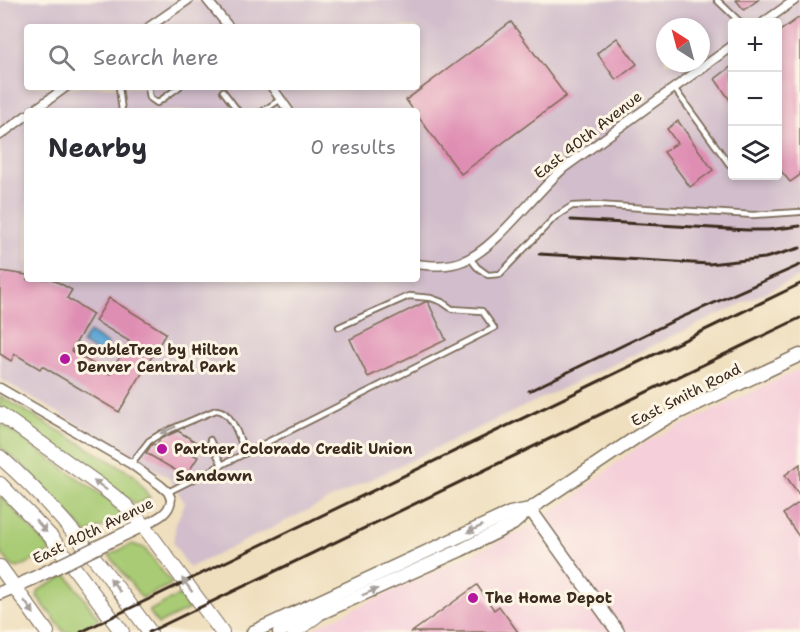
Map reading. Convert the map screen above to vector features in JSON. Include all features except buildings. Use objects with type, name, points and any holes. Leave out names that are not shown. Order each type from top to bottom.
[{"type":"main road","points":[[0,414],[125,505],[143,525],[222,632]]},
{"type":"main road","points":[[0,457],[70,526],[150,632]]},
{"type":"main road","points":[[0,484],[51,537],[122,632]]},
{"type":"main road","points":[[0,567],[47,632]]},
{"type":"main road","points":[[294,632],[316,615]]},
{"type":"street","points":[[207,0],[227,24]]},
{"type":"street","points":[[770,18],[795,0]]},
{"type":"street","points":[[153,24],[183,1]]},
{"type":"street","name":"East 40th Avenue","points":[[470,258],[496,238],[560,171],[728,49]]},
{"type":"street","points":[[37,108],[62,90]]},
{"type":"street","points":[[274,90],[287,108]]},
{"type":"street","points":[[0,135],[24,117]]},
{"type":"street","points":[[420,264],[438,266],[470,258]]},
{"type":"street","name":"East Smith Road","points":[[279,632],[461,550],[513,524],[530,509],[656,425],[800,355]]},
{"type":"street","points":[[0,388],[131,464],[168,492]]},
{"type":"street","name":"East 40th Avenue","points":[[0,594],[158,518],[169,509],[171,499],[168,492]]},
{"type":"street","points":[[530,509],[618,632]]},
{"type":"street","name":"East Smith Road","points":[[253,632],[510,513],[530,509]]},
{"type":"lane","points":[[717,0],[736,18]]},
{"type":"lane","points":[[674,88],[728,163]]},
{"type":"lane","points":[[119,90],[122,108]]},
{"type":"lane","points":[[149,90],[150,98],[157,103],[175,90]]},
{"type":"lane","points":[[223,92],[236,108]]},
{"type":"lane","points":[[268,108],[281,99]]},
{"type":"lane","points":[[470,258],[488,275],[500,274],[555,217],[572,206],[597,205],[753,215],[800,212]]},
{"type":"lane","points":[[168,492],[494,328],[482,311],[452,309],[431,298],[409,296],[339,327]]},
{"type":"lane","points":[[131,464],[148,441],[216,410],[223,411],[229,417],[245,453]]},
{"type":"lane","points":[[210,440],[222,465]]},
{"type":"shaded area","points":[[0,0],[800,0],[800,276],[189,568],[173,543],[176,523],[185,503],[168,477],[0,379]]},
{"type":"shaded area","points":[[800,369],[800,632],[305,632],[530,527],[576,496],[646,442]]},
{"type":"green space","points":[[0,396],[134,475],[150,498],[136,504],[0,410]]},
{"type":"green space","points":[[0,423],[110,501],[121,515],[119,519],[87,534],[29,471],[0,447]]},
{"type":"green space","points":[[0,495],[52,551],[18,568],[12,566],[0,552]]},
{"type":"green space","points":[[132,544],[144,548],[172,584],[142,598],[109,555]]},
{"type":"green space","points":[[67,575],[99,619],[75,632],[64,632],[37,596],[39,590]]},
{"type":"green space","points":[[179,595],[189,609],[158,624],[149,611]]},
{"type":"water","points":[[89,332],[108,344],[101,355],[82,343]]},
{"type":"railway","points":[[571,220],[747,230],[800,226]]},
{"type":"railway","points":[[539,254],[709,264],[765,258],[800,248]]},
{"type":"railway","points":[[529,391],[671,322],[800,265]]},
{"type":"railway","points":[[81,632],[800,284]]},
{"type":"railway","points":[[149,632],[800,318]]},
{"type":"place","name":"DoubleTree by Hilton Denver Central Park","points":[[65,359]]},
{"type":"place","name":"Partner Colorado Credit Union","points":[[162,449]]},
{"type":"place","name":"The Home Depot","points":[[473,598]]},
{"type":"district","name":"Sandown","points":[[214,475]]}]
